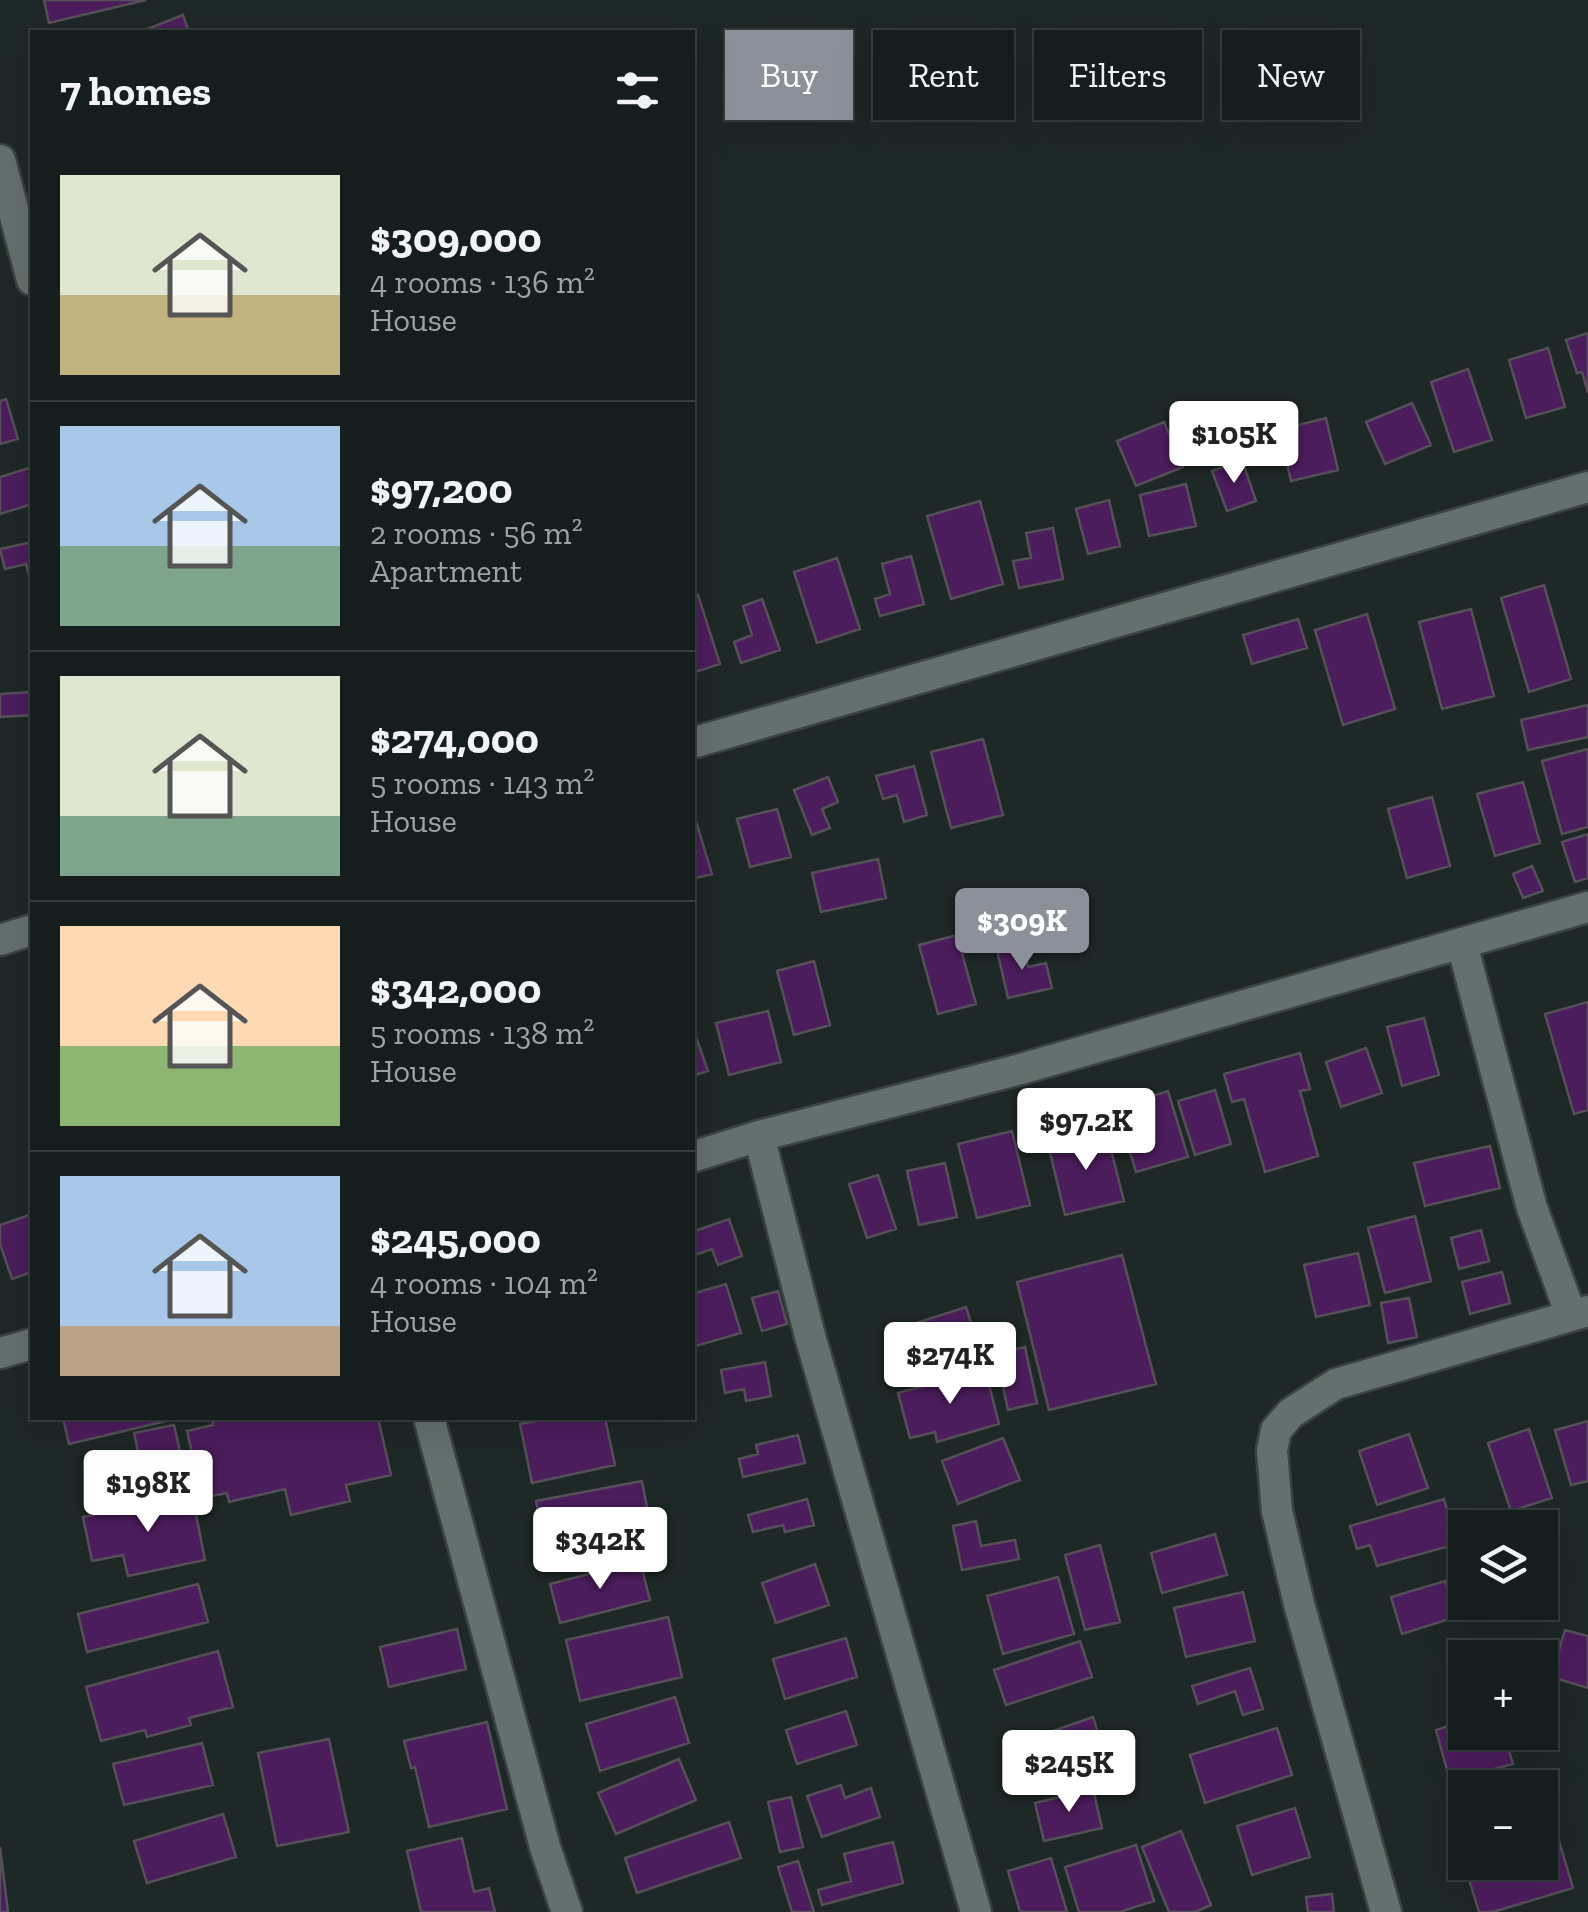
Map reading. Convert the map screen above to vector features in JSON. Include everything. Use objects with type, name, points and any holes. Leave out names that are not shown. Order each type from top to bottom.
[{"type":"street","points":[[0,160],[30,272]]},
{"type":"street","points":[[695,743],[1588,487]]},
{"type":"street","points":[[695,1156],[1588,908]]},
{"type":"street","points":[[0,940],[30,931]]},
{"type":"street","points":[[1386,1912],[1299,1604],[1278,1512],[1272,1451],[1276,1430],[1291,1414],[1336,1384],[1580,1313],[1532,1208],[1462,944]]},
{"type":"street","points":[[759,1136],[810,1336],[976,1912]]},
{"type":"street","points":[[0,1353],[30,1345]]},
{"type":"street","points":[[430,1420],[544,1846],[567,1912]]},
{"type":"building","points":[[44,0],[146,0],[49,23]]},
{"type":"building","points":[[183,15],[188,30],[145,30]]},
{"type":"building","points":[[1588,333],[1588,393],[1566,340]]},
{"type":"building","points":[[1548,348],[1565,407],[1526,418],[1509,360]]},
{"type":"building","points":[[1468,369],[1492,440],[1454,452],[1431,382]]},
{"type":"building","points":[[6,399],[18,439],[0,444],[0,401]]},
{"type":"building","points":[[1412,403],[1431,445],[1385,464],[1366,422]]},
{"type":"building","points":[[1326,418],[1338,470],[1291,481],[1279,430]]},
{"type":"building","points":[[1164,422],[1183,467],[1136,486],[1117,441]]},
{"type":"building","points":[[1242,460],[1256,501],[1227,511],[1212,471]]},
{"type":"building","points":[[30,468],[30,505],[0,514],[0,477]]},
{"type":"building","points":[[1186,484],[1196,526],[1149,536],[1140,495]]},
{"type":"building","points":[[1109,500],[1120,546],[1088,554],[1076,509]]},
{"type":"building","points":[[980,501],[1003,584],[951,599],[927,516]]},
{"type":"building","points":[[1053,528],[1063,579],[1019,588],[1013,561],[1031,558],[1026,533]]},
{"type":"building","points":[[30,542],[30,578],[26,564],[5,569],[0,549]]},
{"type":"building","points":[[911,556],[924,604],[880,616],[875,599],[890,594],[882,564]]},
{"type":"building","points":[[837,558],[860,629],[817,643],[794,572]]},
{"type":"building","points":[[1544,585],[1571,679],[1529,692],[1501,598]]},
{"type":"building","points":[[698,595],[720,664],[695,672]]},
{"type":"building","points":[[762,599],[780,650],[741,663],[734,642],[752,635],[743,606]]},
{"type":"building","points":[[1471,609],[1494,696],[1442,709],[1419,622]]},
{"type":"building","points":[[1367,614],[1395,709],[1343,725],[1315,630]]},
{"type":"building","points":[[1298,619],[1307,648],[1252,664],[1243,635]]},
{"type":"building","points":[[30,692],[30,715],[0,717],[0,694]]},
{"type":"building","points":[[1588,705],[1588,737],[1528,750],[1521,720]]},
{"type":"building","points":[[983,739],[1003,815],[951,828],[931,752]]},
{"type":"building","points":[[1588,749],[1588,827],[1562,834],[1542,761]]},
{"type":"building","points":[[914,766],[927,815],[904,822],[897,795],[883,799],[876,776]]},
{"type":"building","points":[[828,777],[838,802],[822,809],[830,828],[812,835],[794,790]]},
{"type":"building","points":[[1523,782],[1540,843],[1495,856],[1477,794]]},
{"type":"building","points":[[1432,797],[1450,866],[1407,878],[1388,809]]},
{"type":"building","points":[[777,809],[791,857],[750,867],[737,819]]},
{"type":"building","points":[[695,818],[712,874],[695,878]]},
{"type":"building","points":[[1588,834],[1588,878],[1575,882],[1562,842]]},
{"type":"building","points":[[878,859],[886,898],[821,912],[812,873]]},
{"type":"building","points":[[1532,866],[1543,891],[1523,898],[1513,874]]},
{"type":"building","points":[[957,935],[976,1004],[938,1014],[919,945]]},
{"type":"building","points":[[1022,944],[1028,967],[1046,963],[1052,988],[1008,998],[997,950]]},
{"type":"building","points":[[814,961],[830,1025],[794,1035],[777,971]]},
{"type":"building","points":[[1588,1002],[1588,1110],[1574,1114],[1545,1014]]},
{"type":"building","points":[[768,1011],[781,1062],[729,1075],[716,1023]]},
{"type":"building","points":[[1424,1018],[1439,1075],[1402,1086],[1387,1027]]},
{"type":"building","points":[[695,1034],[708,1071],[695,1075]]},
{"type":"building","points":[[1366,1048],[1382,1093],[1341,1107],[1326,1062]]},
{"type":"building","points":[[1300,1053],[1310,1089],[1300,1091],[1318,1156],[1265,1172],[1244,1099],[1232,1102],[1224,1074]]},
{"type":"building","points":[[1215,1090],[1231,1144],[1195,1155],[1178,1101]]},
{"type":"building","points":[[1168,1091],[1188,1157],[1136,1172],[1116,1107]]},
{"type":"building","points":[[1106,1130],[1124,1201],[1065,1215],[1048,1144]]},
{"type":"building","points":[[1012,1131],[1030,1205],[977,1218],[958,1144]]},
{"type":"building","points":[[1490,1146],[1500,1188],[1425,1206],[1414,1163]]},
{"type":"building","points":[[945,1163],[957,1217],[919,1225],[907,1171]]},
{"type":"building","points":[[878,1175],[896,1229],[867,1238],[849,1184]]},
{"type":"building","points":[[30,1215],[30,1273],[12,1279],[0,1244],[0,1225]]},
{"type":"building","points":[[1415,1216],[1431,1281],[1385,1293],[1368,1228]]},
{"type":"building","points":[[729,1219],[742,1256],[718,1265],[712,1249],[695,1255],[695,1231]]},
{"type":"building","points":[[1481,1230],[1489,1261],[1459,1269],[1451,1238]]},
{"type":"building","points":[[1358,1253],[1370,1305],[1316,1317],[1304,1265]]},
{"type":"building","points":[[1122,1255],[1156,1384],[1049,1410],[1017,1282]]},
{"type":"building","points":[[1502,1272],[1510,1303],[1470,1314],[1462,1282]]},
{"type":"building","points":[[726,1284],[741,1333],[695,1346],[695,1293]]},
{"type":"building","points":[[778,1291],[787,1324],[762,1331],[752,1298]]},
{"type":"building","points":[[1409,1298],[1417,1337],[1388,1343],[1381,1303]]},
{"type":"building","points":[[966,1307],[980,1351],[927,1368],[913,1324]]},
{"type":"building","points":[[1025,1347],[1037,1403],[1008,1410],[996,1354]]},
{"type":"building","points":[[765,1362],[771,1396],[746,1401],[744,1389],[725,1393],[721,1370]]},
{"type":"building","points":[[985,1369],[999,1424],[937,1442],[935,1432],[910,1438],[898,1393]]},
{"type":"building","points":[[63,1420],[166,1421],[69,1444]]},
{"type":"building","points":[[212,1420],[378,1420],[391,1475],[346,1485],[350,1501],[291,1515],[285,1489],[229,1502],[227,1493],[202,1498],[187,1431],[213,1425]]},
{"type":"building","points":[[541,1420],[605,1420],[615,1465],[532,1483],[520,1424]]},
{"type":"building","points":[[1588,1421],[1588,1481],[1571,1485],[1555,1430]]},
{"type":"building","points":[[174,1425],[188,1487],[153,1494],[147,1468],[142,1470],[134,1433]]},
{"type":"building","points":[[1529,1429],[1552,1498],[1511,1510],[1488,1443]]},
{"type":"building","points":[[1409,1434],[1428,1488],[1377,1505],[1359,1451]]},
{"type":"building","points":[[798,1435],[805,1463],[743,1477],[739,1459],[758,1454],[756,1445]]},
{"type":"building","points":[[1003,1438],[1020,1480],[958,1504],[942,1461]]},
{"type":"building","points":[[642,1481],[652,1534],[546,1554],[536,1501]]},
{"type":"building","points":[[192,1494],[205,1560],[128,1576],[123,1555],[92,1561],[83,1517]]},
{"type":"building","points":[[807,1499],[814,1525],[785,1532],[783,1525],[753,1532],[748,1515]]},
{"type":"building","points":[[1444,1499],[1448,1546],[1377,1566],[1370,1545],[1357,1549],[1350,1526]]},
{"type":"building","points":[[976,1521],[981,1546],[1015,1540],[1019,1559],[962,1570],[953,1526]]},
{"type":"building","points":[[1215,1534],[1227,1575],[1162,1593],[1151,1553]]},
{"type":"building","points":[[1100,1545],[1120,1622],[1085,1630],[1065,1555]]},
{"type":"building","points":[[640,1561],[650,1600],[560,1623],[550,1584]]},
{"type":"building","points":[[815,1564],[829,1605],[776,1623],[762,1583]]},
{"type":"building","points":[[1058,1577],[1074,1634],[1003,1654],[987,1596]]},
{"type":"building","points":[[1445,1581],[1448,1620],[1402,1634],[1391,1597]]},
{"type":"building","points":[[198,1584],[208,1622],[87,1652],[78,1614]]},
{"type":"building","points":[[1243,1592],[1255,1641],[1186,1657],[1174,1608]]},
{"type":"building","points":[[668,1617],[682,1677],[580,1701],[566,1640]]},
{"type":"building","points":[[457,1629],[466,1669],[389,1687],[380,1647]]},
{"type":"building","points":[[1565,1630],[1588,1636],[1588,1688],[1558,1679],[1558,1654]]},
{"type":"building","points":[[846,1638],[857,1677],[785,1699],[773,1659]]},
{"type":"building","points":[[1080,1641],[1092,1677],[1006,1705],[994,1670]]},
{"type":"building","points":[[218,1651],[233,1707],[189,1718],[191,1725],[147,1737],[145,1730],[101,1741],[86,1687]]},
{"type":"building","points":[[1250,1668],[1263,1709],[1243,1715],[1235,1691],[1198,1704],[1192,1686]]},
{"type":"building","points":[[675,1697],[689,1743],[600,1771],[586,1724]]},
{"type":"building","points":[[846,1711],[857,1745],[797,1764],[786,1730]]},
{"type":"building","points":[[1093,1717],[1104,1752],[1035,1775],[1024,1741]]},
{"type":"building","points":[[487,1722],[507,1809],[429,1827],[415,1767],[411,1768],[404,1741]]},
{"type":"building","points":[[1448,1726],[1448,1750],[1509,1750],[1513,1764],[1491,1770],[1448,1770],[1448,1774],[1436,1730]]},
{"type":"building","points":[[1277,1728],[1292,1775],[1205,1803],[1190,1755]]},
{"type":"building","points":[[329,1739],[349,1832],[277,1846],[258,1753]]},
{"type":"building","points":[[202,1743],[213,1785],[124,1805],[113,1764]]},
{"type":"building","points":[[679,1759],[696,1800],[616,1834],[598,1793]]},
{"type":"building","points":[[841,1785],[845,1798],[871,1788],[880,1817],[822,1837],[807,1796]]},
{"type":"building","points":[[1093,1789],[1102,1828],[1044,1841],[1035,1803]]},
{"type":"building","points":[[791,1797],[803,1847],[780,1852],[768,1802]]},
{"type":"building","points":[[1295,1808],[1310,1857],[1252,1875],[1237,1826]]},
{"type":"building","points":[[223,1814],[236,1857],[147,1883],[134,1841]]},
{"type":"building","points":[[729,1822],[741,1858],[637,1893],[625,1858]]},
{"type":"building","points":[[1181,1831],[1211,1905],[1195,1912],[1169,1912],[1142,1847]]},
{"type":"building","points":[[462,1838],[474,1892],[489,1888],[495,1912],[421,1912],[407,1851]]},
{"type":"building","points":[[1558,1841],[1573,1888],[1493,1912],[1479,1912],[1469,1880],[1558,1880]]},
{"type":"building","points":[[893,1842],[903,1883],[822,1905],[818,1890],[851,1881],[844,1854]]},
{"type":"building","points":[[1136,1845],[1154,1901],[1120,1912],[1079,1912],[1065,1867]]},
{"type":"building","points":[[0,1847],[8,1912],[0,1912]]},
{"type":"building","points":[[1051,1858],[1067,1912],[1020,1912],[1008,1871]]},
{"type":"building","points":[[798,1861],[814,1912],[792,1912],[778,1867]]},
{"type":"building","points":[[1332,1894],[1334,1912],[1308,1912],[1306,1897]]}]
